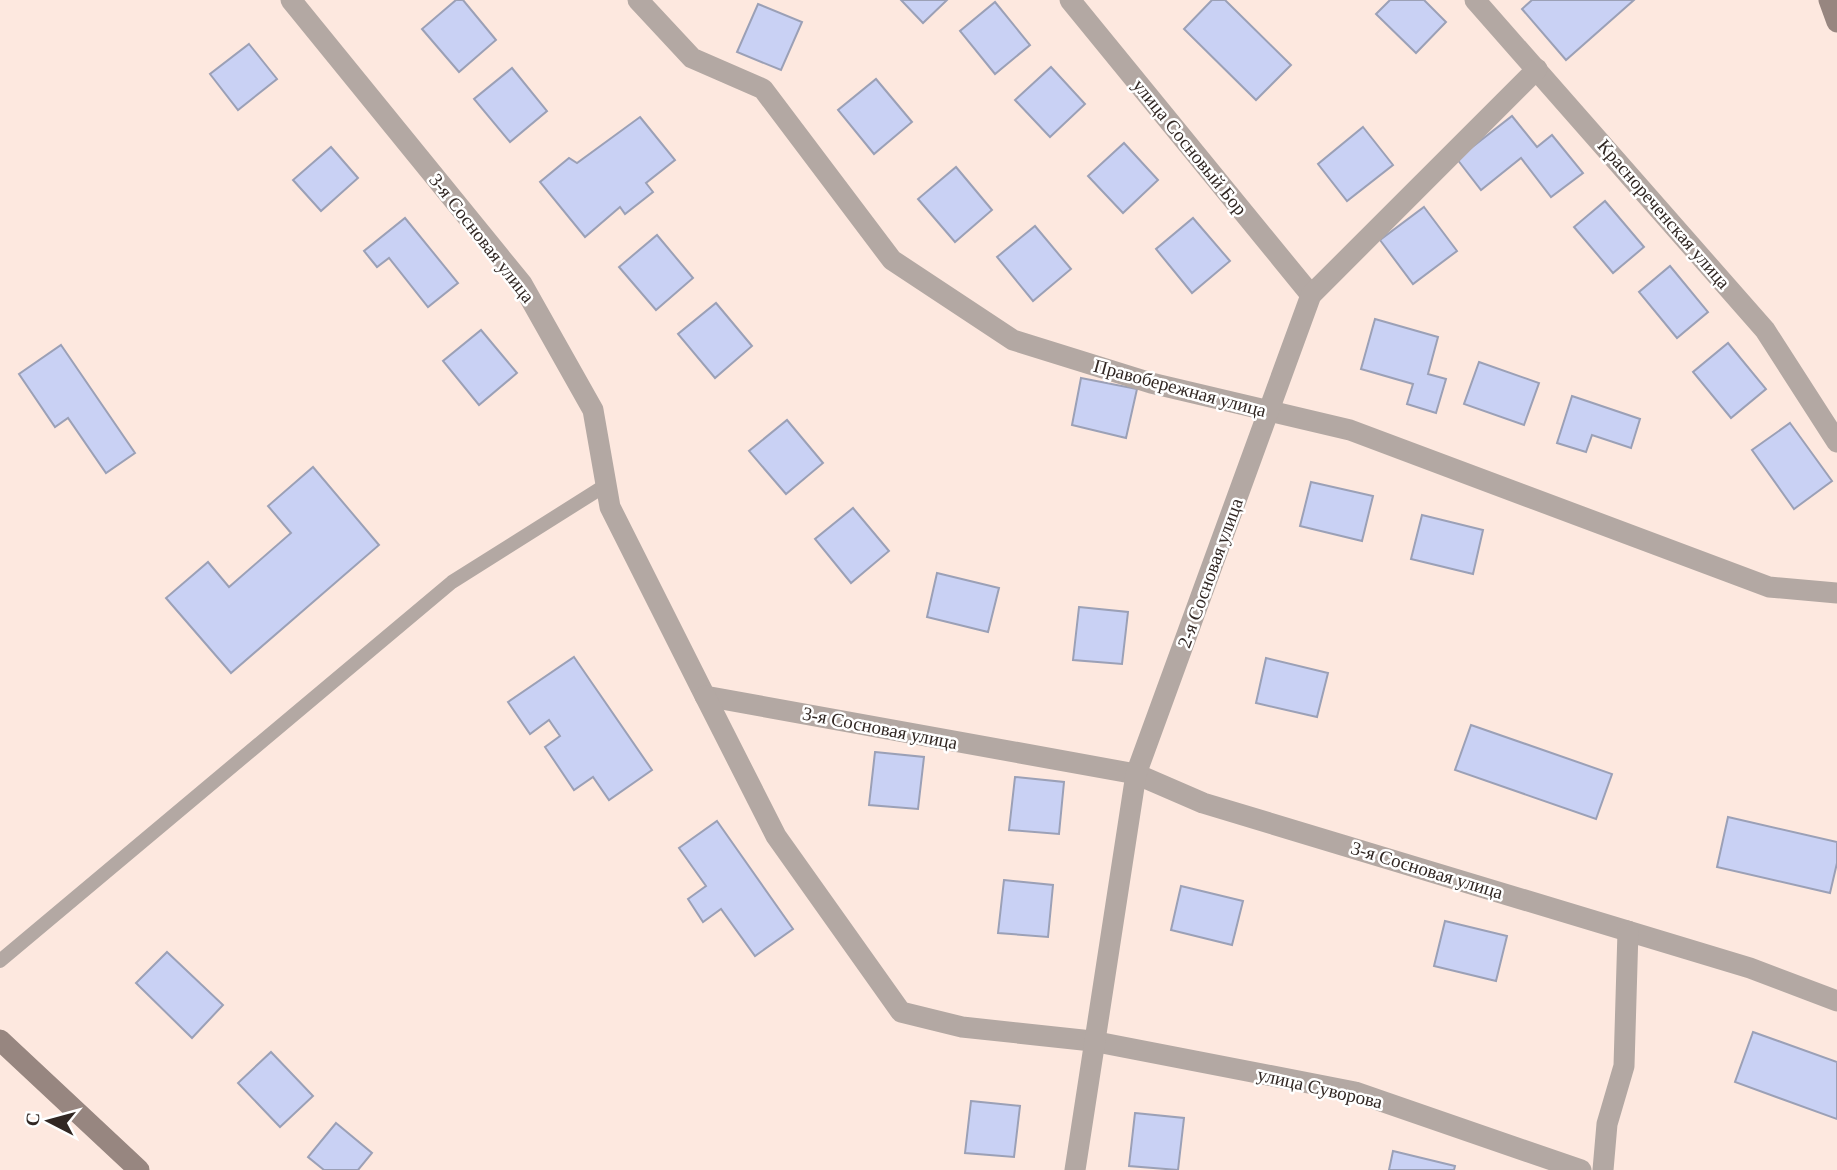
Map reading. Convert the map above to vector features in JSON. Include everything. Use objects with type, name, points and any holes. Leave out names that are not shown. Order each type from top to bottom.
[{"type":"main road","points":[[1829,0],[1837,22]]},
{"type":"main road","points":[[0,1040],[139,1170]]},
{"type":"street","name":"3-я Сосновая улица","points":[[291,0],[522,284],[593,410],[610,507],[705,696],[1136,774],[1203,803],[1750,968],[1837,1001]]},
{"type":"street","name":"Правобережная улица","points":[[638,0],[692,58],[763,89],[892,260],[1013,340],[1151,383],[1350,430],[1769,587],[1837,593]]},
{"type":"street","name":"улица Сосновый Бор","points":[[1070,0],[1311,295]]},
{"type":"street","name":"Краснореченская улица","points":[[1475,0],[1765,330],[1837,442]]},
{"type":"street","name":"2-я Сосновая улица","points":[[1074,1170],[1092,1041],[1136,774],[1311,295],[1537,69]]},
{"type":"street","name":"улица Суворова","points":[[705,696],[776,836],[901,1012],[962,1027],[1092,1041],[1356,1092],[1581,1170]]},
{"type":"street","points":[[1603,1170],[1607,1124],[1624,1066],[1628,931]]},
{"type":"lane","points":[[0,961],[452,582],[606,485]]},
{"type":"building","points":[[456,0],[463,0],[496,40],[459,72],[422,29]]},
{"type":"building","points":[[901,0],[947,0],[923,23]]},
{"type":"building","points":[[1212,0],[1225,0],[1291,65],[1256,100],[1184,29]]},
{"type":"building","points":[[1390,0],[1424,0],[1446,22],[1416,53],[1376,14]]},
{"type":"building","points":[[1532,0],[1634,0],[1566,60],[1522,9]]},
{"type":"building","points":[[995,2],[1030,45],[995,74],[960,31]]},
{"type":"building","points":[[758,4],[802,22],[781,70],[737,52]]},
{"type":"building","points":[[249,44],[277,79],[238,110],[210,74]]},
{"type":"building","points":[[1051,67],[1085,104],[1050,137],[1015,100]]},
{"type":"building","points":[[512,68],[547,111],[510,142],[474,99]]},
{"type":"building","points":[[876,79],[912,122],[874,154],[838,110]]},
{"type":"building","points":[[1512,116],[1537,147],[1552,135],[1583,173],[1551,197],[1521,158],[1481,190],[1457,159]]},
{"type":"building","points":[[640,117],[675,160],[646,183],[653,192],[625,214],[620,207],[585,237],[540,182],[569,158],[577,163]]},
{"type":"building","points":[[1363,127],[1393,165],[1347,201],[1318,164]]},
{"type":"building","points":[[1124,143],[1158,180],[1123,213],[1088,176]]},
{"type":"building","points":[[331,147],[358,178],[321,211],[293,180]]},
{"type":"building","points":[[956,167],[992,210],[955,242],[918,199]]},
{"type":"building","points":[[1605,201],[1644,247],[1613,273],[1574,227]]},
{"type":"building","points":[[1424,207],[1457,251],[1413,284],[1380,240]]},
{"type":"building","points":[[405,218],[458,283],[428,307],[389,258],[377,267],[364,251]]},
{"type":"building","points":[[1193,218],[1230,261],[1192,293],[1156,249]]},
{"type":"building","points":[[1035,226],[1071,269],[1033,301],[997,257]]},
{"type":"building","points":[[657,235],[693,278],[656,310],[619,267]]},
{"type":"building","points":[[1670,266],[1708,312],[1677,338],[1639,292]]},
{"type":"building","points":[[716,303],[752,346],[715,378],[678,334]]},
{"type":"building","points":[[1375,319],[1438,337],[1428,374],[1446,379],[1436,413],[1407,404],[1413,384],[1361,369]]},
{"type":"building","points":[[481,330],[517,373],[479,405],[443,361]]},
{"type":"building","points":[[1728,343],[1766,389],[1731,418],[1693,372]]},
{"type":"building","points":[[61,345],[135,453],[106,473],[68,418],[55,427],[19,374]]},
{"type":"building","points":[[1479,362],[1539,383],[1524,425],[1464,404]]},
{"type":"building","points":[[1081,378],[1137,389],[1126,438],[1072,425]]},
{"type":"building","points":[[1572,396],[1640,419],[1631,448],[1592,435],[1586,452],[1557,443]]},
{"type":"building","points":[[787,420],[823,463],[786,494],[749,451]]},
{"type":"building","points":[[1790,423],[1832,481],[1794,509],[1752,450]]},
{"type":"building","points":[[313,467],[379,545],[231,673],[166,598],[208,562],[229,587],[291,533],[268,506]]},
{"type":"building","points":[[1311,482],[1373,496],[1362,541],[1300,526]]},
{"type":"building","points":[[853,508],[889,551],[851,583],[815,539]]},
{"type":"building","points":[[1422,515],[1483,530],[1473,574],[1411,559]]},
{"type":"building","points":[[937,573],[999,588],[988,632],[927,617]]},
{"type":"building","points":[[1079,607],[1128,612],[1122,664],[1073,660]]},
{"type":"building","points":[[574,657],[652,770],[609,800],[593,777],[574,790],[545,747],[560,736],[549,720],[530,734],[508,702]]},
{"type":"building","points":[[1266,658],[1328,673],[1317,717],[1256,703]]},
{"type":"building","points":[[1471,725],[1612,774],[1596,819],[1455,770]]},
{"type":"building","points":[[875,752],[924,757],[918,809],[869,805]]},
{"type":"building","points":[[1015,777],[1064,782],[1059,834],[1009,830]]},
{"type":"building","points":[[1728,817],[1837,842],[1837,863],[1830,893],[1717,867]]},
{"type":"building","points":[[717,821],[793,929],[755,956],[721,909],[703,922],[688,899],[706,886],[679,848]]},
{"type":"building","points":[[1004,880],[1053,885],[1048,937],[998,933]]},
{"type":"building","points":[[1181,886],[1243,901],[1232,945],[1171,930]]},
{"type":"building","points":[[1445,921],[1507,936],[1496,981],[1434,966]]},
{"type":"building","points":[[167,952],[223,1005],[192,1038],[136,983]]},
{"type":"building","points":[[1753,1032],[1837,1062],[1837,1119],[1735,1082]]},
{"type":"building","points":[[271,1052],[313,1096],[280,1127],[238,1083]]},
{"type":"building","points":[[971,1101],[1020,1106],[1014,1157],[965,1153]]},
{"type":"building","points":[[1135,1113],[1184,1118],[1178,1170],[1129,1166]]},
{"type":"building","points":[[336,1123],[372,1153],[358,1170],[324,1170],[308,1157]]},
{"type":"building","points":[[1393,1151],[1455,1166],[1454,1170],[1389,1170]]}]
